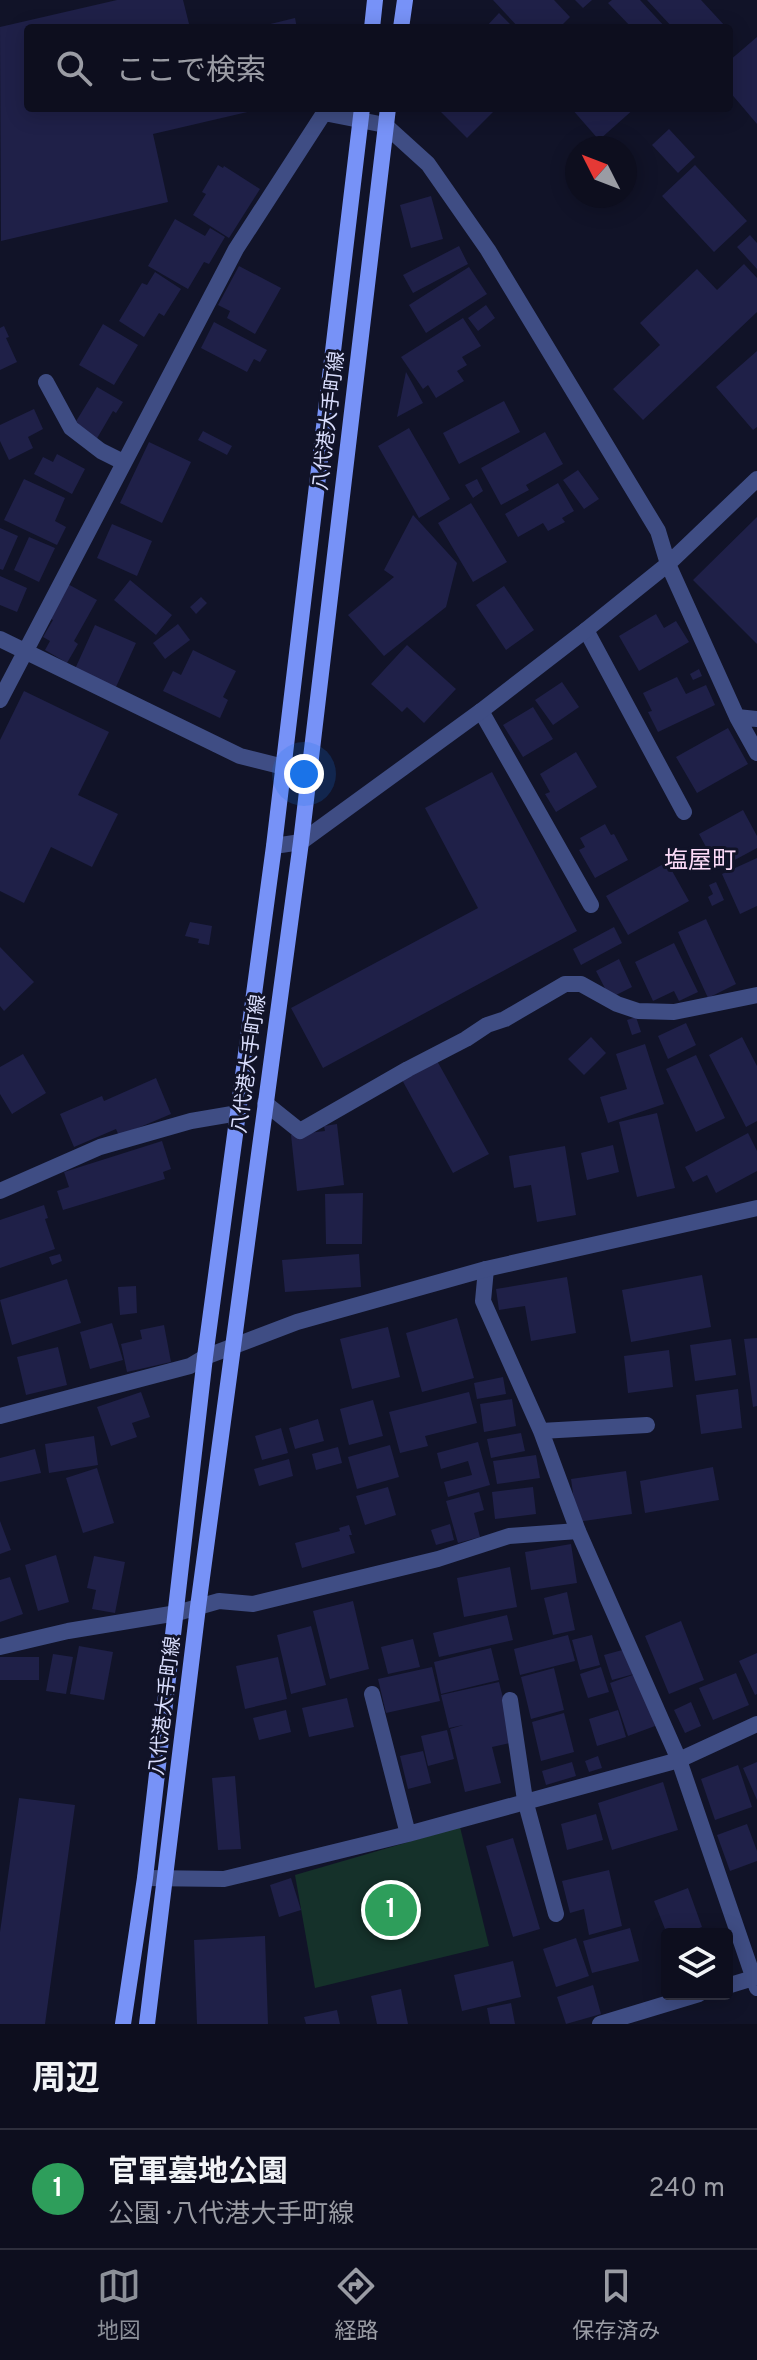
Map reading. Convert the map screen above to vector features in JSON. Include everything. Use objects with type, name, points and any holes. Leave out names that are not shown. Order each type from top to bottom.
[{"type":"main road","points":[[372,24],[375,0]]},
{"type":"main road","points":[[402,24],[405,0]]},
{"type":"main road","name":"八代港大手町線","points":[[123,2024],[145,1878],[205,1357],[284,767],[361,114]]},
{"type":"main road","name":"八代港大手町線","points":[[147,2024],[198,1607],[301,842],[386,116]]},
{"type":"street","points":[[0,700],[236,249],[324,113],[361,114],[386,116],[428,164],[488,250],[658,531],[668,564],[737,717],[757,753]]},
{"type":"street","points":[[46,382],[71,428],[101,451],[123,462]]},
{"type":"street","points":[[274,846],[301,842],[481,711],[668,564],[757,479]]},
{"type":"street","points":[[586,630],[684,812]]},
{"type":"street","points":[[0,639],[240,756],[284,767]]},
{"type":"street","points":[[481,711],[591,905]]},
{"type":"street","points":[[737,717],[757,719]]},
{"type":"street","points":[[265,1103],[300,1131],[565,984],[581,984],[617,1004],[638,1011],[674,1012],[757,995]]},
{"type":"street","points":[[0,1191],[100,1147],[191,1121],[238,1113]]},
{"type":"street","points":[[0,1416],[190,1366],[233,1345],[297,1322],[486,1269],[757,1208]]},
{"type":"street","points":[[486,1269],[483,1301],[541,1431],[578,1531],[679,1760],[756,1981],[733,1985]]},
{"type":"street","points":[[541,1431],[647,1425]]},
{"type":"street","points":[[0,1647],[177,1613],[219,1601],[253,1604],[438,1559],[509,1536],[578,1531]]},
{"type":"street","points":[[372,1694],[408,1834]]},
{"type":"street","points":[[510,1700],[525,1800],[556,1914]]},
{"type":"street","points":[[145,1878],[224,1879],[408,1834],[679,1760],[757,1724]]},
{"type":"street","points":[[600,2024],[679,2000]]},
{"type":"green space","points":[[460,1827],[489,1946],[315,1988],[295,1875]]},
{"type":"building","points":[[117,0],[183,0],[189,24],[24,24],[24,112],[247,112],[153,134],[168,202],[1,241],[0,27]]},
{"type":"building","points":[[493,0],[554,0],[570,17],[563,24],[515,24]]},
{"type":"building","points":[[575,0],[592,0],[583,8]]},
{"type":"building","points":[[612,0],[640,0],[662,24],[628,24],[608,3]]},
{"type":"building","points":[[647,0],[701,0],[723,24],[669,24]]},
{"type":"building","points":[[499,13],[510,24],[489,24]]},
{"type":"building","points":[[295,18],[296,24],[270,24]]},
{"type":"building","points":[[757,37],[757,124],[733,96],[733,58]]},
{"type":"building","points":[[441,112],[493,112],[467,138]]},
{"type":"building","points":[[574,112],[630,112],[604,136],[596,136]]},
{"type":"building","points":[[669,129],[695,157],[678,173],[652,145]]},
{"type":"building","points":[[218,165],[260,189],[229,238],[193,215]]},
{"type":"building","points":[[695,165],[747,221],[714,252],[662,196]]},
{"type":"building","points":[[431,196],[443,239],[411,248],[400,205]]},
{"type":"building","points":[[175,219],[205,236],[210,228],[225,237],[209,264],[204,262],[188,289],[148,266]]},
{"type":"building","points":[[750,235],[757,243],[757,269],[737,247]]},
{"type":"building","points":[[459,246],[468,264],[413,293],[403,275]]},
{"type":"building","points":[[744,264],[757,278],[757,312],[643,420],[613,389],[660,345],[640,323],[697,269],[717,290]]},
{"type":"building","points":[[239,266],[281,288],[255,334],[227,318],[230,311],[218,305]]},
{"type":"building","points":[[469,267],[487,294],[426,333],[409,305]]},
{"type":"building","points":[[155,272],[181,289],[164,316],[159,313],[144,337],[119,321],[142,283],[147,285]]},
{"type":"building","points":[[486,305],[495,318],[478,331],[468,318]]},
{"type":"building","points":[[463,318],[481,346],[462,357],[467,365],[457,371],[464,381],[436,398],[428,385],[423,389],[401,357]]},
{"type":"building","points":[[214,322],[267,350],[260,362],[254,359],[247,372],[201,348]]},
{"type":"building","points":[[103,324],[138,345],[114,385],[79,365]]},
{"type":"building","points":[[4,326],[17,362],[0,370],[0,328]]},
{"type":"building","points":[[757,351],[757,427],[753,430],[716,387]]},
{"type":"building","points":[[406,372],[423,403],[397,417]]},
{"type":"building","points":[[97,387],[123,402],[116,413],[113,411],[96,440],[75,423]]},
{"type":"building","points":[[504,401],[520,432],[459,464],[443,433]]},
{"type":"building","points":[[34,409],[43,429],[28,437],[33,448],[9,460],[0,441],[0,425]]},
{"type":"building","points":[[409,428],[450,499],[419,518],[378,446]]},
{"type":"building","points":[[203,431],[232,446],[227,455],[198,440]]},
{"type":"building","points":[[545,432],[563,464],[526,485],[529,490],[501,505],[481,468]]},
{"type":"building","points":[[149,442],[191,462],[162,523],[120,503]]},
{"type":"building","points":[[57,454],[85,469],[72,494],[34,474],[43,457],[53,462]]},
{"type":"building","points":[[578,470],[599,499],[584,509],[563,480]]},
{"type":"building","points":[[24,479],[65,498],[55,521],[66,527],[57,545],[4,520]]},
{"type":"building","points":[[477,479],[483,491],[473,498],[465,485]]},
{"type":"building","points":[[558,483],[574,511],[562,518],[565,522],[548,531],[543,523],[518,537],[505,514]]},
{"type":"building","points":[[471,503],[507,562],[473,582],[438,523]]},
{"type":"building","points":[[413,515],[457,563],[446,607],[384,656],[348,615],[394,577],[384,570]]},
{"type":"building","points":[[757,517],[757,644],[693,580]]},
{"type":"building","points":[[112,524],[152,541],[137,576],[97,558]]},
{"type":"building","points":[[0,528],[18,536],[3,570],[0,569]]},
{"type":"building","points":[[29,537],[55,548],[39,582],[14,570]]},
{"type":"building","points":[[0,576],[27,588],[17,612],[0,605]]},
{"type":"building","points":[[130,580],[172,615],[156,635],[114,600]]},
{"type":"building","points":[[66,583],[97,600],[74,641],[78,644],[67,663],[45,650],[50,641],[43,637],[53,620],[47,617]]},
{"type":"building","points":[[504,586],[534,630],[506,650],[476,605]]},
{"type":"building","points":[[201,597],[207,603],[196,614],[190,607]]},
{"type":"building","points":[[656,614],[664,628],[676,621],[689,642],[639,671],[619,636]]},
{"type":"building","points":[[178,624],[190,640],[165,659],[153,643]]},
{"type":"building","points":[[95,625],[136,643],[116,687],[75,669]]},
{"type":"building","points":[[407,645],[456,689],[424,723],[407,707],[402,712],[371,684]]},
{"type":"building","points":[[193,650],[236,671],[223,697],[228,700],[220,718],[163,691],[173,671],[181,675]]},
{"type":"building","points":[[699,669],[702,676],[693,680],[690,674]]},
{"type":"building","points":[[677,677],[686,694],[706,685],[715,705],[658,732],[643,693]]},
{"type":"building","points":[[562,682],[579,707],[553,725],[535,700]]},
{"type":"building","points":[[24,691],[109,732],[78,795],[118,814],[92,867],[51,847],[24,903],[0,891],[0,740]]},
{"type":"building","points":[[533,707],[553,739],[523,757],[503,725]]},
{"type":"building","points":[[728,728],[748,764],[697,793],[676,757]]},
{"type":"building","points":[[576,752],[597,787],[556,812],[545,794],[550,792],[540,774]]},
{"type":"building","points":[[492,772],[577,931],[323,1068],[291,1008],[478,908],[425,808]]},
{"type":"building","points":[[743,810],[757,836],[757,848],[718,869],[699,834]]},
{"type":"building","points":[[605,824],[628,860],[595,878],[579,850],[585,847],[580,838]]},
{"type":"building","points":[[757,858],[757,906],[740,914],[722,874]]},
{"type":"building","points":[[667,862],[689,901],[628,935],[606,896]]},
{"type":"building","points":[[716,882],[724,900],[712,906],[708,897],[713,894],[709,885]]},
{"type":"building","points":[[706,919],[736,984],[708,998],[678,932]]},
{"type":"building","points":[[190,922],[212,926],[209,945],[185,936]]},
{"type":"building","points":[[614,927],[622,943],[581,965],[573,949]]},
{"type":"building","points":[[674,943],[698,992],[679,1001],[674,991],[653,1001],[635,962]]},
{"type":"building","points":[[0,947],[34,982],[4,1011],[0,1006]]},
{"type":"building","points":[[619,959],[632,987],[610,998],[596,971]]},
{"type":"building","points":[[636,1017],[641,1032],[632,1035],[627,1020]]},
{"type":"building","points":[[686,1023],[696,1045],[668,1059],[658,1036]]},
{"type":"building","points":[[591,1037],[606,1053],[584,1075],[568,1059]]},
{"type":"building","points":[[742,1037],[757,1066],[757,1121],[746,1127],[709,1055]]},
{"type":"building","points":[[645,1044],[664,1104],[608,1123],[600,1097],[627,1089],[616,1054]]},
{"type":"building","points":[[23,1054],[46,1093],[12,1114],[0,1094],[0,1067]]},
{"type":"building","points":[[696,1055],[725,1118],[696,1132],[666,1069]]},
{"type":"building","points":[[436,1059],[489,1154],[453,1173],[401,1078]]},
{"type":"building","points":[[156,1078],[171,1114],[119,1136],[116,1129],[74,1147],[60,1114],[102,1096],[104,1101]]},
{"type":"building","points":[[657,1113],[675,1188],[637,1197],[619,1122]]},
{"type":"building","points":[[337,1124],[344,1185],[297,1191],[291,1135],[325,1131],[324,1126]]},
{"type":"building","points":[[748,1133],[757,1151],[757,1171],[716,1193],[707,1175],[693,1182],[685,1167]]},
{"type":"building","points":[[162,1141],[171,1169],[163,1172],[165,1179],[63,1210],[57,1191],[69,1187],[64,1172]]},
{"type":"building","points":[[613,1145],[619,1172],[587,1180],[581,1153]]},
{"type":"building","points":[[565,1146],[576,1215],[537,1222],[531,1185],[514,1188],[509,1156]]},
{"type":"building","points":[[363,1193],[362,1244],[326,1244],[325,1194]]},
{"type":"building","points":[[44,1205],[48,1218],[45,1219],[55,1249],[0,1268],[0,1220]]},
{"type":"building","points":[[60,1254],[62,1261],[52,1265],[49,1257]]},
{"type":"building","points":[[359,1254],[361,1287],[285,1292],[282,1260]]},
{"type":"building","points":[[702,1275],[711,1327],[631,1342],[622,1290]]},
{"type":"building","points":[[567,1277],[576,1333],[531,1341],[525,1306],[499,1310],[496,1289]]},
{"type":"building","points":[[67,1279],[81,1323],[12,1345],[0,1300]]},
{"type":"building","points":[[136,1286],[137,1313],[120,1315],[118,1287]]},
{"type":"building","points":[[457,1318],[474,1378],[422,1392],[406,1333]]},
{"type":"building","points":[[112,1323],[123,1360],[90,1369],[80,1332]]},
{"type":"building","points":[[164,1325],[171,1362],[127,1372],[121,1344],[142,1339],[140,1330]]},
{"type":"building","points":[[388,1327],[400,1377],[352,1389],[340,1339]]},
{"type":"building","points":[[757,1338],[757,1406],[753,1407],[744,1339]]},
{"type":"building","points":[[731,1339],[736,1375],[695,1381],[690,1345]]},
{"type":"building","points":[[58,1347],[67,1385],[26,1395],[17,1357]]},
{"type":"building","points":[[669,1350],[673,1387],[628,1393],[624,1356]]},
{"type":"building","points":[[503,1377],[506,1394],[477,1399],[474,1383]]},
{"type":"building","points":[[738,1389],[742,1428],[701,1434],[696,1395]]},
{"type":"building","points":[[141,1392],[150,1417],[132,1423],[137,1437],[111,1446],[97,1407]]},
{"type":"building","points":[[469,1392],[477,1423],[425,1436],[428,1446],[400,1453],[389,1412]]},
{"type":"building","points":[[512,1399],[516,1426],[484,1432],[480,1404]]},
{"type":"building","points":[[373,1400],[383,1436],[349,1445],[340,1409]]},
{"type":"building","points":[[318,1419],[324,1441],[295,1449],[289,1428]]},
{"type":"building","points":[[281,1428],[288,1453],[262,1460],[255,1436]]},
{"type":"building","points":[[521,1433],[525,1451],[491,1458],[487,1439]]},
{"type":"building","points":[[94,1436],[98,1465],[49,1473],[45,1444]]},
{"type":"building","points":[[478,1442],[490,1485],[448,1497],[444,1482],[472,1475],[468,1461],[441,1469],[437,1453]]},
{"type":"building","points":[[390,1445],[399,1477],[357,1489],[348,1457]]},
{"type":"building","points":[[338,1447],[342,1463],[316,1470],[312,1454]]},
{"type":"building","points":[[35,1449],[41,1473],[0,1482],[0,1458]]},
{"type":"building","points":[[536,1455],[540,1478],[497,1484],[493,1461]]},
{"type":"building","points":[[289,1459],[293,1476],[259,1486],[254,1469]]},
{"type":"building","points":[[713,1467],[719,1500],[645,1513],[640,1481]]},
{"type":"building","points":[[97,1468],[114,1523],[83,1533],[66,1478]]},
{"type":"building","points":[[626,1471],[632,1514],[577,1522],[571,1479]]},
{"type":"building","points":[[388,1487],[396,1515],[365,1525],[356,1496]]},
{"type":"building","points":[[533,1487],[536,1514],[495,1519],[492,1492]]},
{"type":"building","points":[[479,1492],[484,1510],[474,1513],[480,1537],[458,1543],[446,1501]]},
{"type":"building","points":[[0,1521],[11,1550],[0,1554]]},
{"type":"building","points":[[450,1524],[454,1540],[436,1545],[431,1530]]},
{"type":"building","points":[[349,1525],[355,1553],[302,1568],[295,1543],[340,1531],[339,1528]]},
{"type":"building","points":[[571,1544],[577,1583],[531,1590],[525,1552]]},
{"type":"building","points":[[56,1555],[69,1602],[38,1611],[25,1565]]},
{"type":"building","points":[[94,1556],[125,1562],[115,1613],[92,1609],[96,1590],[87,1588]]},
{"type":"building","points":[[510,1567],[517,1607],[464,1617],[457,1578]]},
{"type":"building","points":[[10,1577],[23,1614],[0,1622],[0,1580]]},
{"type":"building","points":[[567,1592],[575,1630],[553,1635],[544,1598]]},
{"type":"building","points":[[353,1601],[369,1669],[330,1679],[313,1611]]},
{"type":"building","points":[[507,1615],[513,1640],[439,1657],[433,1633]]},
{"type":"building","points":[[681,1621],[704,1680],[669,1694],[645,1636]]},
{"type":"building","points":[[311,1626],[326,1685],[291,1694],[277,1635]]},
{"type":"building","points":[[568,1635],[575,1661],[520,1675],[514,1649]]},
{"type":"building","points":[[592,1635],[600,1665],[580,1670],[572,1640]]},
{"type":"building","points":[[413,1639],[420,1667],[388,1674],[381,1647]]},
{"type":"building","points":[[79,1646],[113,1652],[104,1700],[70,1694]]},
{"type":"building","points":[[491,1648],[499,1680],[441,1694],[434,1662]]},
{"type":"building","points":[[626,1649],[634,1674],[612,1680],[604,1655]]},
{"type":"building","points":[[757,1653],[757,1694],[755,1695],[739,1661]]},
{"type":"building","points":[[53,1654],[73,1657],[66,1694],[46,1691]]},
{"type":"building","points":[[0,1657],[39,1657],[39,1680],[0,1680]]},
{"type":"building","points":[[278,1657],[287,1699],[245,1709],[236,1666]]},
{"type":"building","points":[[432,1667],[440,1701],[386,1713],[378,1679]]},
{"type":"building","points":[[601,1667],[609,1692],[588,1698],[580,1674]]},
{"type":"building","points":[[554,1668],[564,1710],[531,1719],[521,1677]]},
{"type":"building","points":[[638,1673],[655,1726],[628,1736],[610,1683]]},
{"type":"building","points":[[736,1673],[749,1705],[713,1720],[699,1688]]},
{"type":"building","points":[[499,1682],[514,1742],[492,1747],[501,1783],[465,1792],[450,1729],[463,1725],[449,1728],[441,1695]]},
{"type":"building","points":[[347,1698],[354,1727],[309,1737],[302,1708]]},
{"type":"building","points":[[691,1702],[701,1726],[685,1733],[674,1710]]},
{"type":"building","points":[[286,1710],[291,1732],[259,1740],[253,1718]]},
{"type":"building","points":[[618,1710],[626,1737],[597,1746],[589,1719]]},
{"type":"building","points":[[564,1713],[574,1752],[541,1761],[532,1722]]},
{"type":"building","points":[[447,1730],[454,1759],[428,1766],[421,1736]]},
{"type":"building","points":[[423,1751],[431,1783],[408,1789],[400,1756]]},
{"type":"building","points":[[598,1756],[602,1768],[589,1772],[585,1761]]},
{"type":"building","points":[[572,1762],[576,1776],[546,1785],[542,1771]]},
{"type":"building","points":[[757,1762],[757,1800],[743,1768]]},
{"type":"building","points":[[738,1765],[752,1807],[715,1820],[701,1779]]},
{"type":"building","points":[[235,1776],[241,1849],[218,1850],[212,1778]]},
{"type":"building","points":[[663,1782],[678,1830],[612,1850],[598,1803]]},
{"type":"building","points":[[19,1798],[75,1805],[45,2024],[0,2024],[0,1932]]},
{"type":"building","points":[[596,1814],[603,1840],[567,1850],[561,1824]]},
{"type":"building","points":[[747,1824],[757,1851],[757,1861],[730,1871],[717,1835]]},
{"type":"building","points":[[513,1838],[540,1929],[513,1937],[486,1846]]},
{"type":"building","points":[[609,1870],[622,1926],[589,1935],[584,1909],[570,1913],[562,1881]]},
{"type":"building","points":[[291,1878],[301,1910],[279,1917],[270,1885]]},
{"type":"building","points":[[688,1888],[702,1927],[665,1928],[654,1901]]},
{"type":"building","points":[[630,1928],[639,1961],[592,1973],[583,1941]]},
{"type":"building","points":[[265,1936],[268,2024],[197,2024],[194,1940]]},
{"type":"building","points":[[576,1938],[589,1976],[556,1987],[543,1949]]},
{"type":"building","points":[[513,1961],[521,1997],[462,2011],[454,1975]]},
{"type":"building","points":[[593,1985],[601,2014],[566,2024],[557,1997]]},
{"type":"building","points":[[401,1989],[408,2024],[377,2024],[371,1996]]},
{"type":"building","points":[[511,2003],[515,2024],[490,2024],[487,2008]]},
{"type":"building","points":[[337,2010],[340,2024],[306,2024],[304,2017]]},
{"type":"place","name":"官軍墓地公園","points":[[391,1910]]},
{"type":"district","name":"塩屋町","points":[[700,862]]}]
